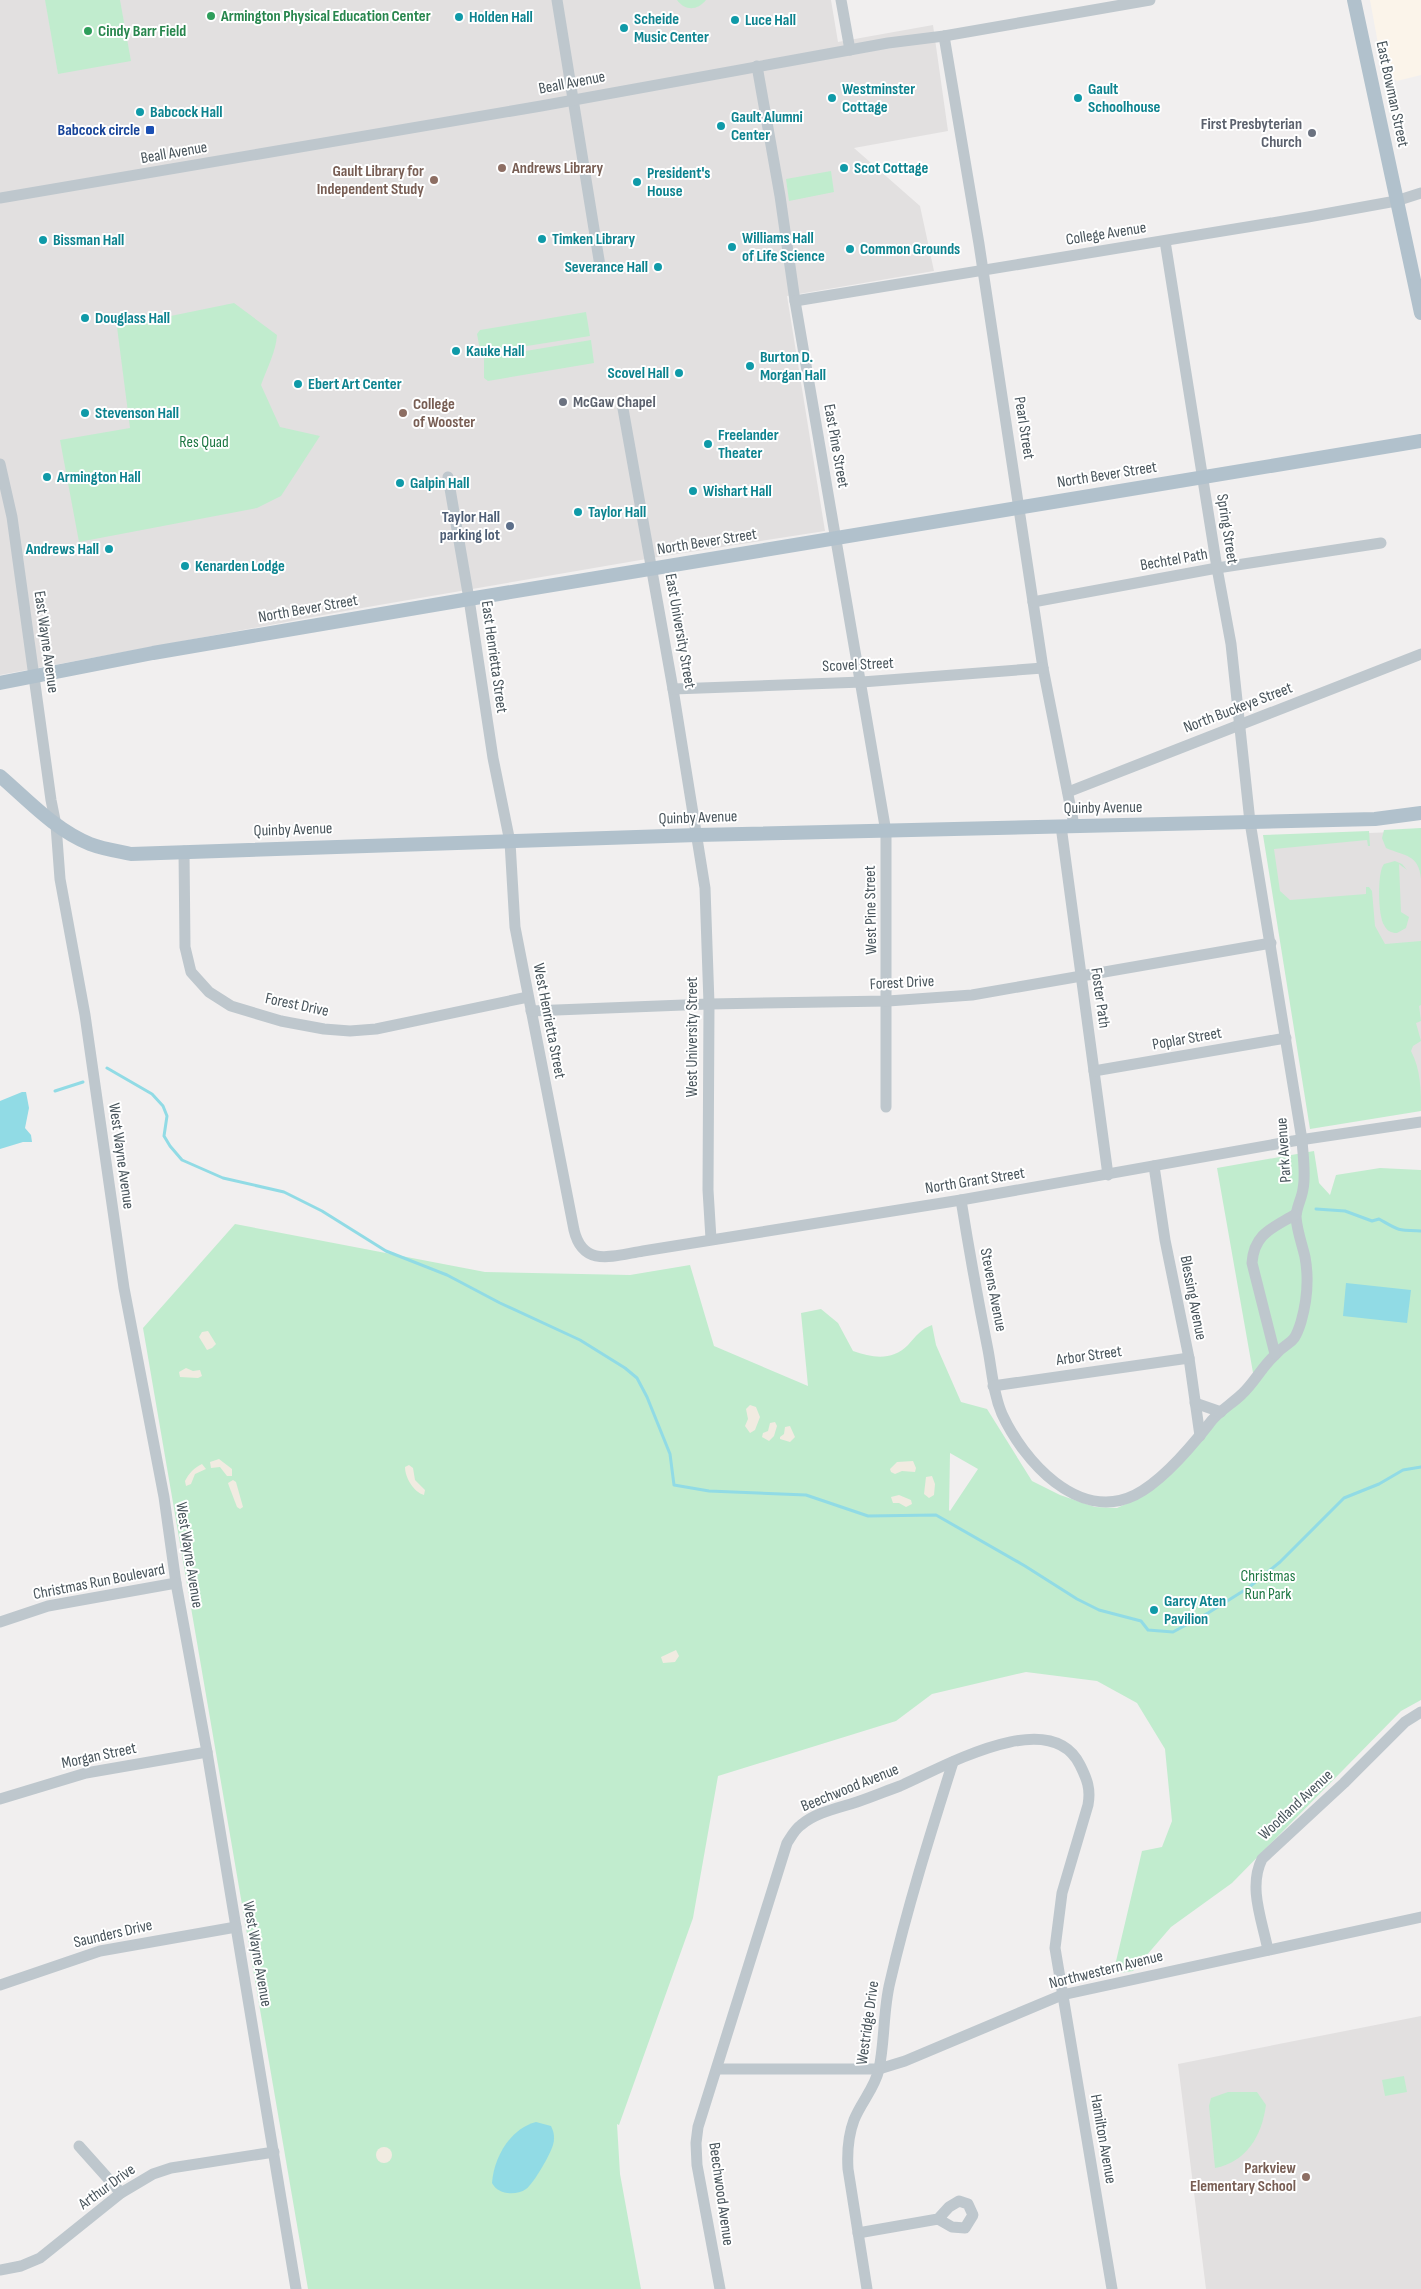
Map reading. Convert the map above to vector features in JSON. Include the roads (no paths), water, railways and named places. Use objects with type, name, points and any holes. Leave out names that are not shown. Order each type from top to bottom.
[{"type":"main road","name":"East Bowman Street","points":[[1354,0],[1421,313]]},
{"type":"main road","name":"North Bever Street","points":[[0,683],[34,675],[470,599],[1421,440]]},
{"type":"main road","name":"Quinby Avenue","points":[[0,776],[56,825],[91,844],[123,852],[148,854],[184,851],[697,835],[886,832],[1386,818],[1402,814],[1421,813]]},
{"type":"street","points":[[557,0],[574,100],[588,203],[600,266]]},
{"type":"street","points":[[841,0],[850,50]]},
{"type":"street","name":"Beall Avenue","points":[[0,198],[574,100],[888,43],[944,36],[1118,3],[1150,0]]},
{"type":"street","name":"Pearl Street","points":[[944,36],[1043,668],[1068,792],[1067,826]]},
{"type":"street","name":"East Pine Street","points":[[752,67],[780,196],[795,301],[835,539],[862,682],[886,832]]},
{"type":"street","name":"College Avenue","points":[[795,301],[1165,241],[1396,200],[1421,193]]},
{"type":"street","name":"Spring Street","points":[[1165,241],[1217,568],[1231,644],[1250,822]]},
{"type":"street","name":"East University Street","points":[[622,403],[674,690],[697,835]]},
{"type":"street","name":"East Wayne Avenue","points":[[0,464],[12,516],[50,800],[56,825]]},
{"type":"street","name":"East Henrietta Street","points":[[448,477],[470,599],[493,758],[510,842]]},
{"type":"street","name":"Bechtel Path","points":[[1033,602],[1217,568],[1381,542]]},
{"type":"street","name":"North Buckeye Street","points":[[1068,792],[1421,654]]},
{"type":"street","name":"Scovel Street","points":[[674,690],[862,682],[1043,668]]},
{"type":"street","name":"Park Avenue","points":[[1200,1436],[1211,1421],[1244,1392],[1275,1354],[1294,1341],[1306,1302],[1305,1258],[1296,1214],[1304,1188],[1302,1140],[1250,822]]},
{"type":"street","name":"West Wayne Avenue","points":[[56,825],[60,879],[85,1015],[124,1288],[164,1497],[176,1583],[207,1752],[296,2289]]},
{"type":"street","name":"Foster Path","points":[[1067,826],[1080,977],[1108,1175]]},
{"type":"street","name":"West Pine Street","points":[[886,832],[888,1001],[886,1107]]},
{"type":"street","name":"West University Street","points":[[697,835],[705,888],[709,1004],[708,1190],[711,1239]]},
{"type":"street","name":"West Henrietta Street","points":[[510,842],[515,927],[569,1205]]},
{"type":"street","name":"Forest Drive","points":[[184,851],[185,947],[192,972],[209,992],[231,1006],[281,1021],[324,1029],[350,1031],[376,1029],[528,997]]},
{"type":"street","name":"Forest Drive","points":[[531,1011],[709,1004],[888,1001],[972,995],[1271,943]]},
{"type":"street","name":"Poplar Street","points":[[1094,1071],[1286,1038]]},
{"type":"street","name":"North Grant Street","points":[[569,1205],[577,1244],[587,1253],[597,1257],[643,1252],[711,1239],[961,1200],[1302,1140],[1421,1122]]},
{"type":"street","name":"Blessing Avenue","points":[[1154,1166],[1165,1240],[1189,1358],[1200,1436]]},
{"type":"street","name":"Stevens Avenue","points":[[961,1200],[974,1287],[993,1386],[1002,1412],[1015,1439],[1042,1472],[1066,1489],[1098,1501],[1117,1501],[1135,1495],[1155,1481],[1200,1436]]},
{"type":"street","points":[[1275,1354],[1252,1263],[1253,1251],[1256,1242],[1264,1234],[1296,1214]]},
{"type":"street","name":"Arbor Street","points":[[993,1386],[1189,1358]]},
{"type":"street","points":[[1195,1403],[1221,1412]]},
{"type":"street","name":"Christmas Run Boulevard","points":[[0,1622],[48,1606],[176,1583]]},
{"type":"street","name":"Woodland Avenue","points":[[1268,1950],[1255,1885],[1256,1871],[1262,1859],[1406,1722],[1421,1712]]},
{"type":"street","name":"Beechwood Avenue","points":[[720,2289],[697,2165],[696,2143],[698,2127],[787,1843],[800,1825],[817,1815],[901,1785],[998,1744],[1039,1738],[1069,1750],[1077,1758],[1085,1775],[1090,1795],[1062,1893],[1058,1919],[1055,1948],[1062,1995]]},
{"type":"street","name":"Morgan Street","points":[[0,1799],[86,1773],[207,1752]]},
{"type":"street","name":"Westridge Drive","points":[[867,2289],[847,2153],[855,2120],[874,2085],[879,2069],[889,1984],[912,1894],[953,1762]]},
{"type":"street","name":"Northwestern Avenue","points":[[717,2069],[879,2069],[905,2061],[1062,1995],[1421,1917]]},
{"type":"street","name":"Saunders Drive","points":[[0,1985],[100,1951],[236,1927]]},
{"type":"street","name":"Hamilton Avenue","points":[[1062,1995],[1112,2289]]},
{"type":"street","points":[[79,2146],[121,2193]]},
{"type":"street","name":"Arthur Drive","points":[[0,2270],[21,2266],[40,2258],[121,2193],[152,2174],[171,2168],[274,2152]]},
{"type":"street","points":[[858,2233],[938,2218]]},
{"type":"water","points":[[26,1092],[29,1108],[25,1128],[31,1135],[32,1142],[23,1142],[0,1149],[0,1101]]},
{"type":"water","points":[[1346,1283],[1411,1290],[1407,1323],[1343,1316]]},
{"type":"water","points":[[536,2122],[551,2126],[553,2133],[553,2145],[545,2162],[526,2189],[517,2193],[507,2193],[498,2190],[492,2183],[493,2173],[505,2145],[518,2131]]},
{"type":"waterway","points":[[107,1068],[152,1094],[163,1106],[167,1116],[164,1136],[182,1160],[223,1178],[284,1192],[322,1211],[386,1251],[447,1275],[500,1303],[580,1340],[625,1368],[637,1378],[647,1397],[670,1454],[674,1485],[709,1491],[806,1495],[868,1516],[936,1515],[1025,1566],[1077,1599],[1099,1610],[1141,1621],[1148,1630],[1173,1632],[1208,1613],[1248,1588],[1280,1562],[1344,1498],[1379,1484],[1403,1470],[1421,1467]]},
{"type":"waterway","points":[[55,1091],[83,1082]]},
{"type":"waterway","points":[[1316,1209],[1345,1211],[1372,1221],[1379,1219],[1398,1229],[1421,1231]]},
{"type":"place","name":"Armington Physical Education Center","points":[[211,16]]},
{"type":"place","name":"Holden Hall","points":[[459,17]]},
{"type":"place","name":"Luce Hall","points":[[735,20]]},
{"type":"place","name":"Scheide Music Center","points":[[624,28]]},
{"type":"place","name":"Cindy Barr Field","points":[[88,31]]},
{"type":"place","name":"Westminster Cottage","points":[[832,98]]},
{"type":"place","name":"Gault Schoolhouse","points":[[1078,98]]},
{"type":"place","name":"Babcock Hall","points":[[140,112]]},
{"type":"place","name":"Gault Alumni Center","points":[[721,126]]},
{"type":"place","name":"Babcock circle","points":[[150,130]]},
{"type":"place","name":"First Presbyterian Church","points":[[1312,133]]},
{"type":"place","name":"Andrews Library","points":[[502,168]]},
{"type":"place","name":"Scot Cottage","points":[[844,168]]},
{"type":"place","name":"Gault Library for Independent Study","points":[[434,180]]},
{"type":"place","name":"President's House","points":[[637,182]]},
{"type":"place","name":"Timken Library","points":[[542,239]]},
{"type":"place","name":"Bissman Hall","points":[[43,240]]},
{"type":"place","name":"Williams Hall of Life Science","points":[[732,247]]},
{"type":"place","name":"Common Grounds","points":[[850,249]]},
{"type":"place","name":"Severance Hall","points":[[658,267]]},
{"type":"place","name":"Douglass Hall","points":[[85,318]]},
{"type":"place","name":"Kauke Hall","points":[[456,351]]},
{"type":"place","name":"Burton D. Morgan Hall","points":[[750,366]]},
{"type":"place","name":"Scovel Hall","points":[[679,373]]},
{"type":"place","name":"Ebert Art Center","points":[[298,384]]},
{"type":"place","name":"McGaw Chapel","points":[[563,402]]},
{"type":"place","name":"Stevenson Hall","points":[[85,413]]},
{"type":"place","name":"College of Wooster","points":[[403,413]]},
{"type":"place","name":"Freelander Theater","points":[[708,444]]},
{"type":"place","name":"Armington Hall","points":[[47,477]]},
{"type":"place","name":"Galpin Hall","points":[[400,483]]},
{"type":"place","name":"Wishart Hall","points":[[693,491]]},
{"type":"place","name":"Taylor Hall","points":[[578,512]]},
{"type":"place","name":"Taylor Hall parking lot","points":[[510,526]]},
{"type":"place","name":"Andrews Hall","points":[[109,549]]},
{"type":"place","name":"Kenarden Lodge","points":[[185,566]]},
{"type":"place","name":"Garcy Aten Pavilion","points":[[1154,1610]]},
{"type":"place","name":"Parkview Elementary School","points":[[1306,2177]]},
{"type":"park label","name":"Res Quad","points":[[204,442]]},
{"type":"park label","name":"Christmas Run Park","points":[[1268,1585]]}]
